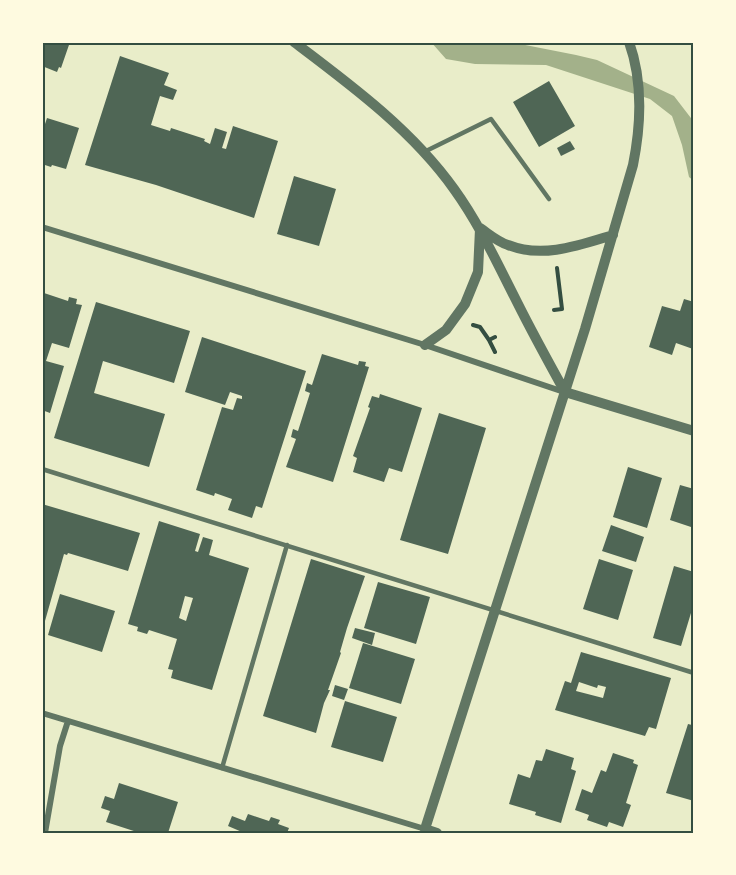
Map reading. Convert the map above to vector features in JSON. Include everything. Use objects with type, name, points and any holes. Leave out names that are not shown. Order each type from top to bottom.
[{"type":"street","points":[[294,42],[357,91],[424,152],[454,188],[480,228],[565,392]]},
{"type":"street","points":[[421,831],[565,392],[633,165],[637,142],[639,96],[629,42]]},
{"type":"street","points":[[42,227],[694,431]]},
{"type":"street","points":[[480,228],[508,246],[556,251],[613,235]]},
{"type":"street","points":[[425,345],[446,330],[465,304],[478,272],[480,228]]},
{"type":"street","points":[[42,713],[421,831],[438,833]]},
{"type":"street","points":[[45,833],[60,746],[68,721]]},
{"type":"lane","points":[[424,152],[491,119],[549,199]]},
{"type":"lane","points":[[42,468],[694,673]]},
{"type":"lane","points":[[222,768],[287,545]]},
{"type":"path","points":[[554,310],[565,310],[556,263]]},
{"type":"path","points":[[470,324],[480,327],[497,357]]},
{"type":"path","points":[[489,340],[495,337]]},
{"type":"shaded area","points":[[431,42],[510,42],[576,55],[597,60],[674,96],[694,122],[694,181],[689,177],[682,145],[672,116],[650,99],[546,65],[475,64],[446,59]]},
{"type":"building","points":[[42,42],[70,42],[61,68],[59,67],[57,72],[42,66]]},
{"type":"building","points":[[120,56],[169,73],[164,85],[177,90],[173,100],[160,96],[151,125],[170,131],[171,128],[205,139],[204,141],[210,144],[215,128],[227,132],[222,148],[226,149],[233,126],[278,141],[254,218],[156,185],[85,165]]},
{"type":"building","points":[[549,81],[575,126],[539,147],[513,102]]},
{"type":"building","points":[[47,118],[79,128],[66,169],[42,164],[42,133]]},
{"type":"building","points":[[570,141],[575,149],[561,156],[557,148]]},
{"type":"building","points":[[294,176],[336,189],[319,246],[277,234]]},
{"type":"building","points":[[42,289],[45,290],[44,293],[68,301],[69,297],[77,299],[76,304],[82,305],[69,348],[52,343],[46,361],[64,366],[50,413],[42,410]]},
{"type":"building","points":[[684,299],[694,302],[693,349],[676,343],[672,355],[649,347],[662,306],[680,311]]},
{"type":"building","points":[[96,302],[190,331],[174,383],[103,361],[94,393],[165,414],[149,467],[54,438]]},
{"type":"building","points":[[202,337],[306,371],[262,508],[256,506],[252,518],[228,510],[232,499],[196,490],[222,407],[233,410],[237,398],[242,399],[242,396],[230,392],[225,405],[185,392]]},
{"type":"building","points":[[322,354],[358,365],[359,361],[366,362],[365,366],[369,367],[333,482],[286,467],[296,439],[291,437],[293,429],[298,431],[310,393],[305,391],[307,383],[312,385]]},
{"type":"building","points":[[380,394],[422,408],[402,472],[389,468],[384,482],[353,472],[357,458],[353,456],[370,408],[368,407],[372,396],[379,398]]},
{"type":"building","points":[[439,413],[486,428],[448,554],[400,540]]},
{"type":"building","points":[[628,467],[662,478],[647,528],[613,517]]},
{"type":"building","points":[[680,485],[694,489],[694,528],[670,520]]},
{"type":"building","points":[[42,504],[140,533],[128,571],[68,553],[64,554],[43,628],[45,628],[43,637],[42,637]]},
{"type":"building","points":[[159,521],[200,534],[195,551],[198,552],[203,537],[213,540],[209,555],[249,568],[212,690],[171,678],[173,670],[168,669],[177,639],[149,630],[147,634],[137,631],[138,627],[128,624]],"holes":[[[185,596],[193,598],[186,621],[179,618]]]},
{"type":"building","points":[[611,525],[644,537],[636,562],[602,551]]},
{"type":"building","points":[[311,559],[365,576],[316,733],[263,716]]},
{"type":"building","points":[[599,559],[633,570],[618,620],[583,609]]},
{"type":"building","points":[[674,566],[694,572],[694,603],[681,646],[653,638]]},
{"type":"building","points":[[378,582],[430,597],[416,644],[364,628]]},
{"type":"building","points":[[60,594],[115,611],[102,652],[48,635]]},
{"type":"building","points":[[355,628],[375,633],[372,645],[352,638]]},
{"type":"building","points":[[363,643],[415,659],[401,704],[349,688]]},
{"type":"building","points":[[581,652],[671,678],[656,729],[649,727],[645,736],[555,710],[565,681],[571,683]],"holes":[[[579,682],[597,688],[598,685],[606,687],[603,698],[576,691]]]},
{"type":"building","points":[[335,685],[348,689],[344,700],[332,696]]},
{"type":"building","points":[[345,701],[397,717],[383,762],[331,747]]},
{"type":"building","points":[[694,719],[694,801],[666,793],[688,724],[692,725]]},
{"type":"building","points":[[546,749],[574,758],[571,769],[576,771],[561,823],[509,804],[518,774],[530,778],[536,760],[542,761]]},
{"type":"building","points":[[613,753],[634,760],[633,763],[638,765],[626,803],[631,805],[623,827],[609,822],[607,827],[587,820],[589,815],[575,810],[582,789],[592,793],[601,770],[606,772]]},
{"type":"building","points":[[119,783],[178,802],[168,833],[140,833],[106,822],[110,811],[101,808],[105,796],[114,799]]},
{"type":"building","points":[[248,814],[269,821],[271,817],[280,820],[278,824],[289,828],[287,833],[241,833],[228,826],[232,816],[245,821]]}]
